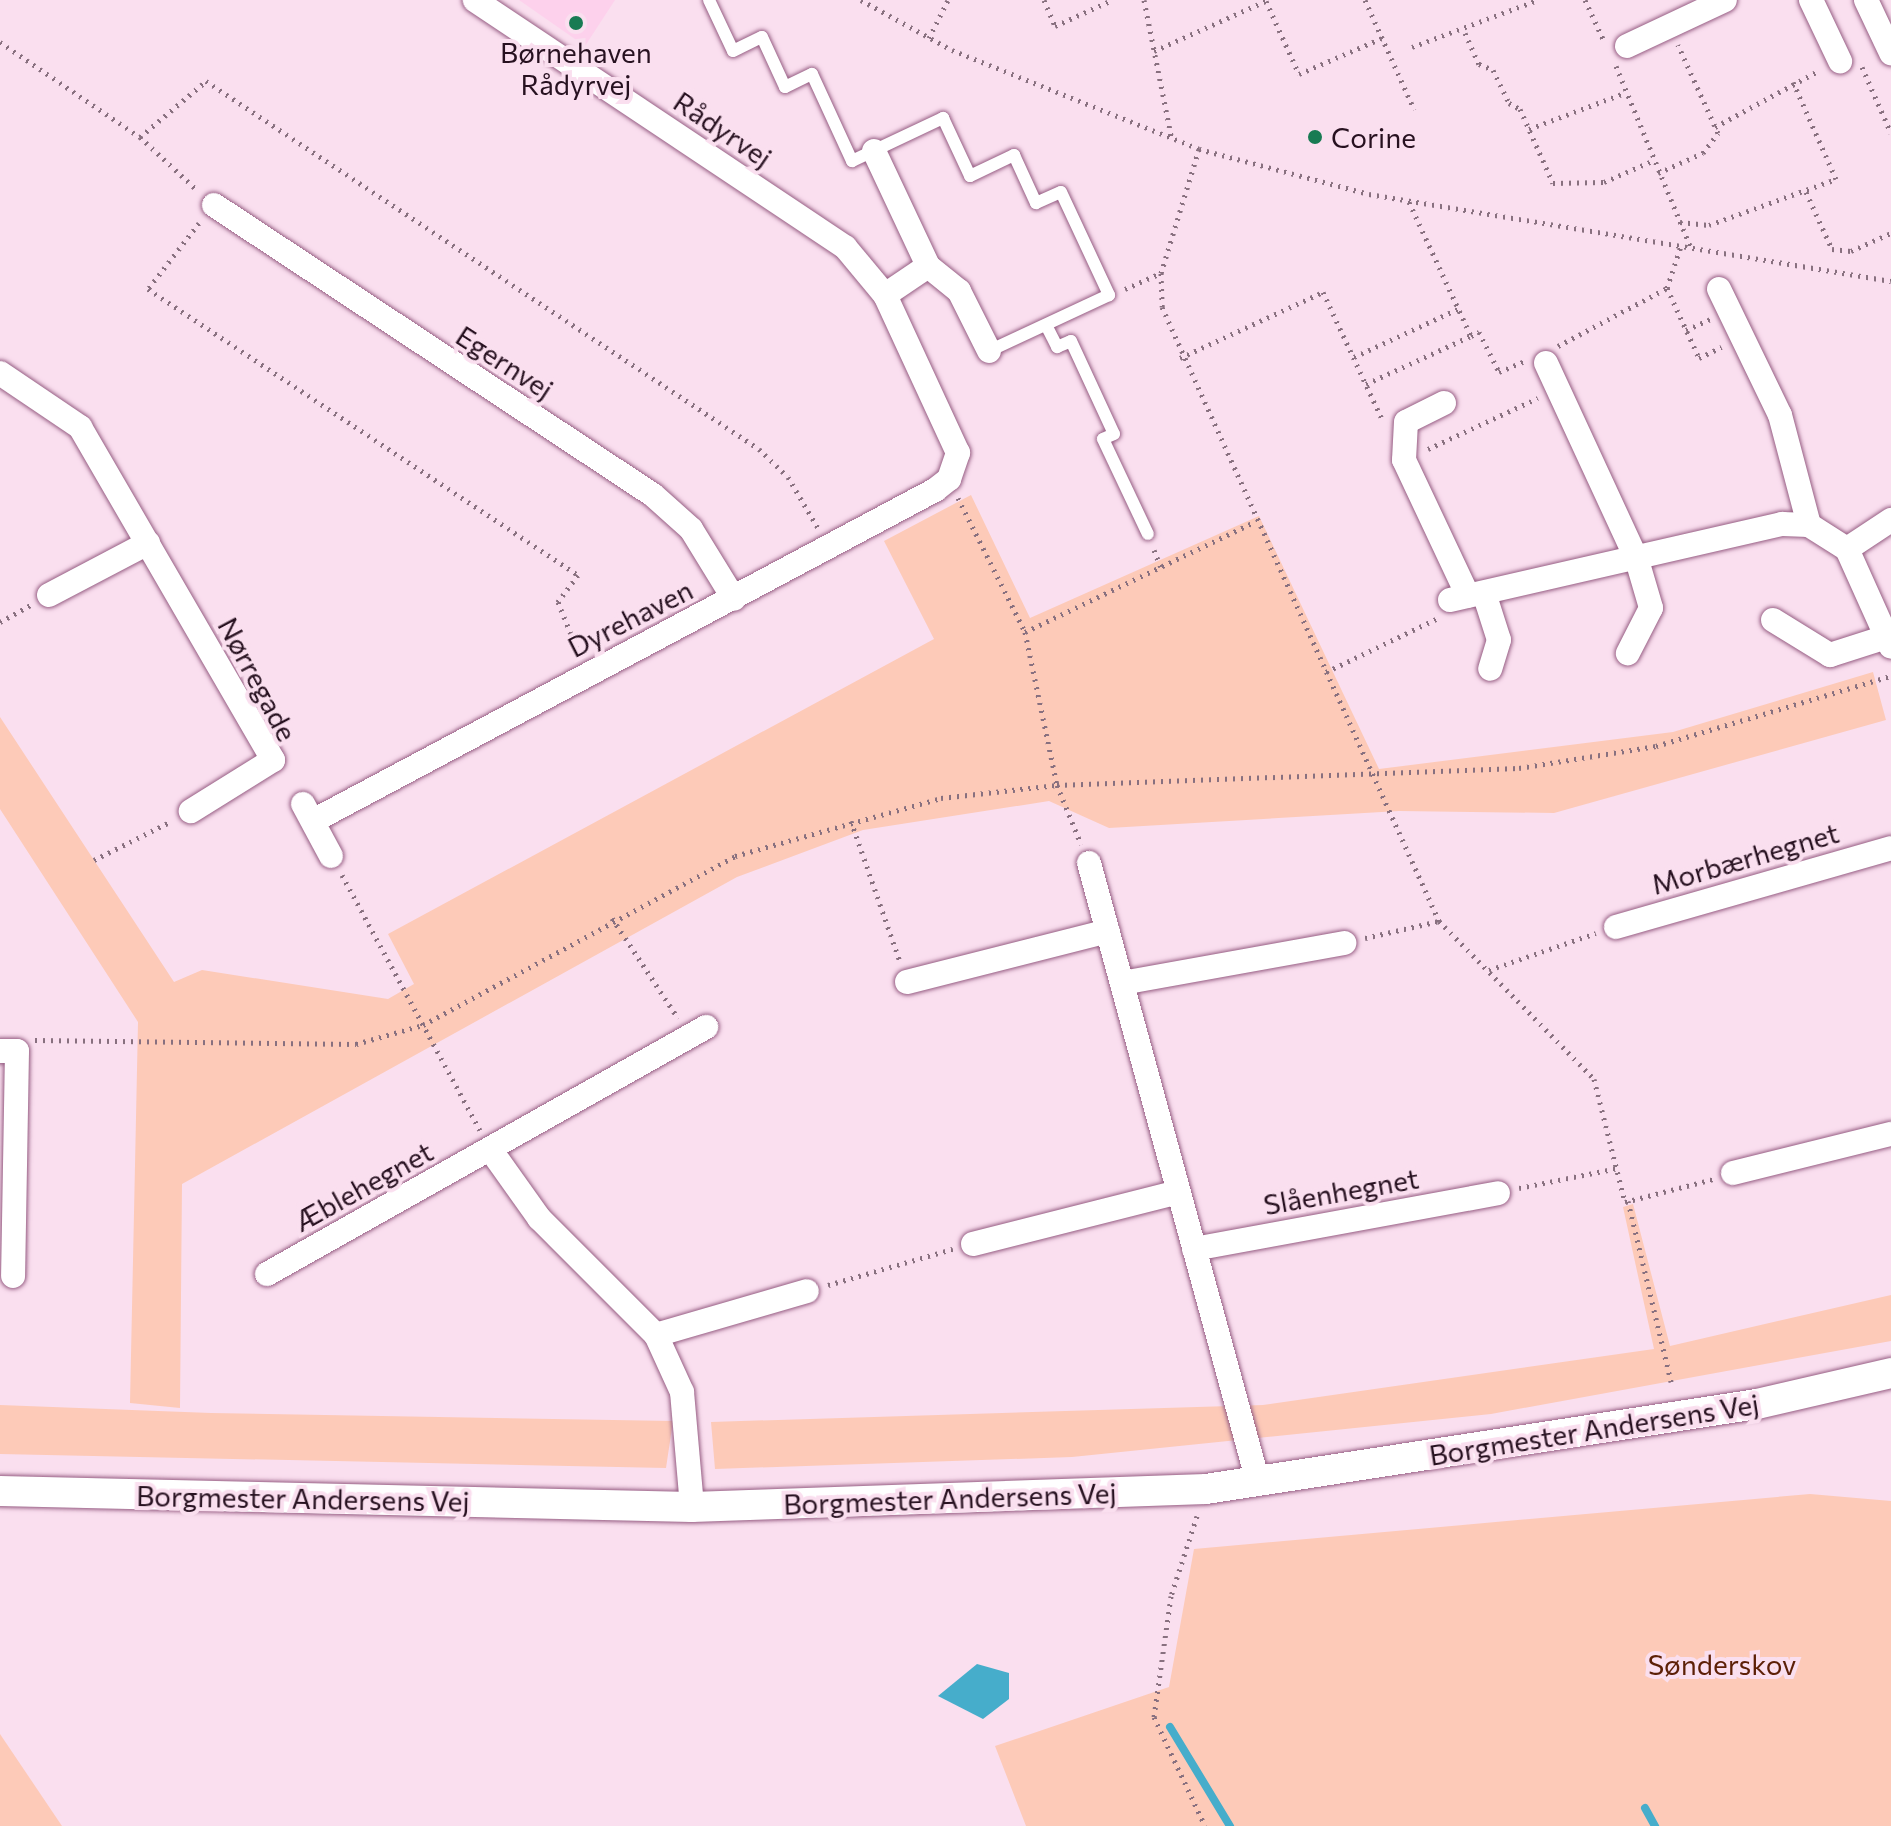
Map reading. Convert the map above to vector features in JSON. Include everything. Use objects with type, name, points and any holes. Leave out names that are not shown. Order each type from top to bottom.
[{"type":"street","name":"Rådyrvej","points":[[475,0],[845,247],[885,295],[958,453],[949,479]]},
{"type":"street","points":[[1627,46],[1725,0]]},
{"type":"street","points":[[1811,0],[1840,61]]},
{"type":"street","points":[[1866,0],[1891,53]]},
{"type":"street","points":[[874,151],[928,266],[959,291],[989,351]]},
{"type":"street","name":"Egernvej","points":[[214,205],[653,495],[691,529],[734,599]]},
{"type":"street","points":[[885,295],[928,266]]},
{"type":"street","points":[[1719,289],[1780,415],[1809,525]]},
{"type":"street","points":[[1546,358],[1637,560],[1651,608],[1628,653]]},
{"type":"street","name":"Nørregade","points":[[0,373],[80,427],[273,760],[191,811]]},
{"type":"street","points":[[1444,403],[1406,422],[1404,460],[1467,597],[1499,640],[1490,669]]},
{"type":"street","name":"Dyrehaven","points":[[331,856],[308,812],[734,599],[830,549],[949,479]]},
{"type":"street","points":[[1847,549],[1891,520]]},
{"type":"street","points":[[1467,597],[1782,524],[1809,525],[1847,549],[1889,643],[1830,655],[1773,620]]},
{"type":"street","points":[[49,595],[148,543]]},
{"type":"street","name":"Morbærhegnet","points":[[1616,927],[1891,848]]},
{"type":"street","points":[[1089,863],[1258,1482]]},
{"type":"street","points":[[907,982],[1108,931]]},
{"type":"street","points":[[1122,983],[1344,943]]},
{"type":"street","name":"Æblehegnet","points":[[267,1274],[698,1032]]},
{"type":"street","points":[[9,1051],[13,1276]]},
{"type":"street","points":[[1733,1173],[1891,1134]]},
{"type":"street","points":[[490,1149],[539,1218],[656,1335],[682,1392],[692,1507]]},
{"type":"street","points":[[973,1244],[1179,1192]]},
{"type":"street","name":"Slåenhegnet","points":[[1194,1249],[1498,1193]]},
{"type":"street","points":[[656,1335],[807,1291]]},
{"type":"street","name":"Borgmester Andersens Vej","points":[[0,1491],[692,1507],[1206,1489],[1757,1404],[1891,1373]]},
{"type":"lane","points":[[709,0],[733,51],[762,37],[785,87],[812,74],[852,161],[943,118],[970,176],[1014,155],[1036,203],[1061,192],[1109,295],[989,351]]},
{"type":"lane","points":[[1046,325],[1057,347],[1071,341],[1114,434],[1103,439],[1148,534]]},
{"type":"path","points":[[861,0],[929,38],[1172,141],[1199,149],[1408,201],[1891,281]]},
{"type":"path","points":[[929,38],[948,0]]},
{"type":"path","points":[[1044,0],[1055,26],[1112,0]]},
{"type":"path","points":[[1144,0],[1172,141]]},
{"type":"path","points":[[1154,51],[1267,0],[1299,74],[1382,38]]},
{"type":"path","points":[[1365,0],[1414,109]]},
{"type":"path","points":[[1465,33],[1538,0]]},
{"type":"path","points":[[1585,0],[1622,94],[1691,248]]},
{"type":"path","points":[[1670,26],[1715,127]]},
{"type":"path","points":[[1412,47],[1455,28],[1465,33],[1529,129],[1553,183],[1564,188],[1588,177],[1604,182],[1652,161]]},
{"type":"path","points":[[0,42],[140,137],[214,205],[148,289],[578,575],[558,602],[589,672]]},
{"type":"path","points":[[1658,173],[1703,153],[1715,127],[1793,82],[1856,54],[1891,133]]},
{"type":"path","points":[[140,137],[206,81],[759,449],[788,477],[830,549]]},
{"type":"path","points":[[1680,222],[1709,225],[1771,198],[1783,202],[1836,179],[1793,82]]},
{"type":"path","points":[[1529,129],[1622,94]]},
{"type":"path","points":[[1199,149],[1161,273],[1162,307],[1180,358],[1439,921],[1594,1079],[1628,1201],[1671,1382]]},
{"type":"path","points":[[1806,192],[1832,249],[1851,251],[1891,233]]},
{"type":"path","points":[[1408,201],[1471,336]]},
{"type":"path","points":[[1366,384],[1479,332],[1499,372],[1546,358],[1667,288],[1681,246]]},
{"type":"path","points":[[1109,295],[1161,273]]},
{"type":"path","points":[[1667,288],[1699,358],[1743,338]]},
{"type":"path","points":[[1180,358],[1323,292],[1404,460],[1558,389]]},
{"type":"path","points":[[1353,357],[1458,309]]},
{"type":"path","points":[[949,479],[1025,632],[1057,785],[1089,863]]},
{"type":"path","points":[[1025,632],[1255,522]]},
{"type":"path","points":[[0,622],[49,595]]},
{"type":"path","points":[[1326,672],[1455,610],[1467,597]]},
{"type":"path","points":[[9,1051],[40,1037],[319,1047],[423,1025],[612,918],[735,856],[941,798],[1057,785],[1375,777],[1519,768],[1656,746],[1891,676]]},
{"type":"path","points":[[94,860],[191,811]]},
{"type":"path","points":[[851,821],[907,982]]},
{"type":"path","points":[[331,856],[490,1149]]},
{"type":"path","points":[[612,918],[698,1032]]},
{"type":"path","points":[[1344,943],[1439,921]]},
{"type":"path","points":[[1489,970],[1616,927]]},
{"type":"path","points":[[1498,1193],[1618,1168]]},
{"type":"path","points":[[1628,1201],[1733,1173]]},
{"type":"path","points":[[807,1291],[973,1244]]},
{"type":"path","points":[[1205,1826],[1154,1717],[1171,1596],[1206,1489]]},
{"type":"shaded area","name":"Børnehaven Rådyrvej","points":[[519,0],[615,0],[585,46]]},
{"type":"green space","points":[[971,495],[1030,618],[1259,516],[1379,769],[1673,732],[1873,672],[1886,720],[1554,813],[1399,811],[1109,828],[1049,801],[863,830],[737,877],[182,1184],[180,1408],[130,1403],[138,1022],[0,809],[0,717],[174,982],[202,970],[388,999],[414,984],[388,934],[934,639],[884,541]]},
{"type":"green space","points":[[1633,1204],[1670,1346],[1891,1295],[1891,1341],[1491,1414],[1072,1457],[715,1469],[711,1422],[1263,1405],[1654,1349],[1623,1207]]},
{"type":"green space","points":[[0,1405],[211,1413],[673,1421],[666,1468],[0,1454]]},
{"type":"green space","name":"Sønderskov","points":[[1810,1494],[1891,1501],[1891,1826],[1026,1826],[995,1746],[1169,1687],[1194,1549]]},
{"type":"green space","points":[[0,1734],[62,1826],[0,1826]]},
{"type":"water","points":[[977,1664],[1009,1673],[1009,1699],[983,1719],[938,1696]]},
{"type":"waterway","points":[[1170,1727],[1230,1826]]},
{"type":"waterway","points":[[1645,1808],[1655,1826]]},
{"type":"place","name":"Børnehaven Rådyrvej","points":[[576,23]]},
{"type":"place","name":"Corine","points":[[1315,137]]}]
